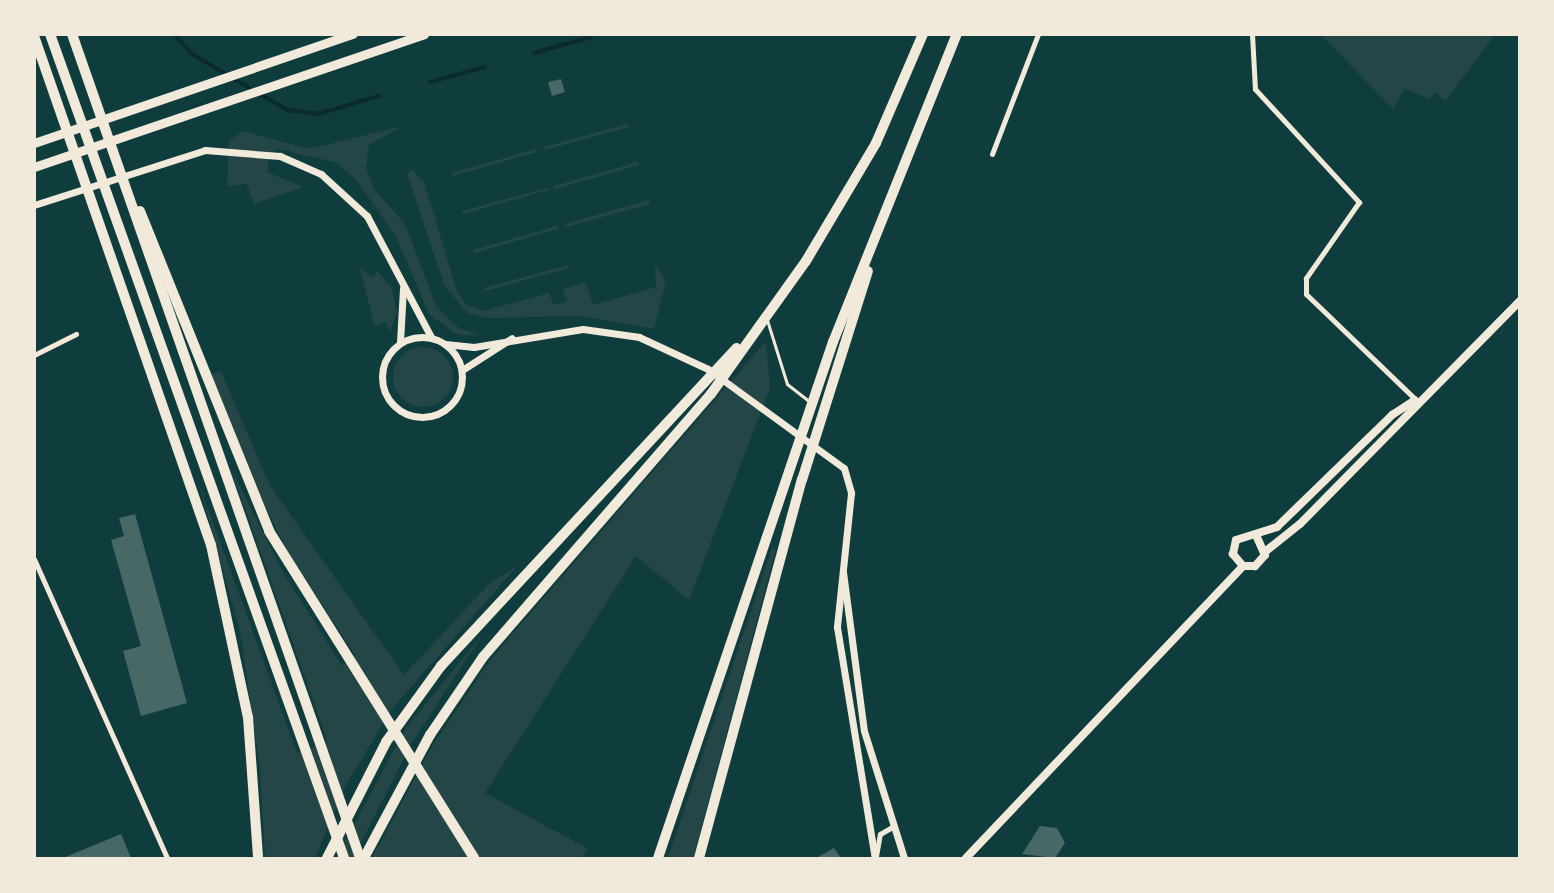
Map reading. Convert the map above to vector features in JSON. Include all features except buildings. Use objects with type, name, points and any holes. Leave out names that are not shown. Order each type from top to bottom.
[{"type":"highway","points":[[50,34],[344,858]]},
{"type":"highway","points":[[72,34],[320,745],[362,858]]},
{"type":"highway","points":[[34,143],[353,34]]},
{"type":"highway","points":[[34,167],[424,34]]},
{"type":"highway","points":[[362,858],[430,735],[483,657],[711,394],[766,316],[853,187],[923,34]]},
{"type":"highway","points":[[658,858],[811,402],[957,34]]},
{"type":"highway","points":[[34,36],[212,545],[248,717],[258,858]]},
{"type":"highway","points":[[94,98],[251,494],[346,660],[474,858]]},
{"type":"highway","points":[[699,858],[802,480],[857,315],[877,233]]},
{"type":"highway","points":[[327,858],[386,742],[441,666],[756,329]]},
{"type":"main road","points":[[966,857],[1243,566],[1258,564],[1266,551],[1300,524],[1416,400],[1520,301]]},
{"type":"main road","points":[[1243,566],[1235,558],[1234,545],[1240,536],[1256,535],[1277,527],[1401,406],[1416,400]]},
{"type":"main road","points":[[1256,535],[1266,551]]},
{"type":"street","points":[[992,154],[1038,34]]},
{"type":"street","points":[[1252,34],[1255,89],[1359,202],[1306,278],[1306,294],[1416,400]]},
{"type":"street","points":[[34,205],[183,155],[231,149],[262,152],[301,164],[344,191],[367,216],[431,337],[445,344],[474,347],[557,330],[613,332],[670,349],[708,369],[844,468],[851,493],[837,592],[840,654],[875,858]]},
{"type":"street","points":[[403,285],[400,342],[386,358],[382,377],[388,398],[403,413],[423,417],[444,411],[458,396],[462,370],[445,344]]},
{"type":"street","points":[[34,355],[76,334]]},
{"type":"street","points":[[400,342],[431,337]]},
{"type":"street","points":[[462,370],[514,337]]},
{"type":"street","points":[[842,550],[864,731],[892,827],[904,858]]},
{"type":"street","points":[[34,559],[167,858]]},
{"type":"street","points":[[875,858],[880,834],[892,827]]},
{"type":"lane","points":[[766,316],[787,384],[811,402]]},
{"type":"shaded area","points":[[1321,35],[1495,35],[1445,101],[1436,92],[1429,99],[1405,88],[1393,109]]},
{"type":"shaded area","points":[[628,124],[629,127],[545,150],[544,147]]},
{"type":"shaded area","points":[[402,126],[369,145],[366,168],[374,189],[405,224],[437,308],[459,328],[481,336],[456,334],[429,314],[396,237],[358,182],[335,162],[278,149],[270,154],[267,172],[303,187],[254,204],[247,184],[227,186],[229,142],[242,131],[309,149]]},
{"type":"shaded area","points":[[536,149],[537,152],[453,176],[452,173]]},
{"type":"shaded area","points":[[638,162],[639,165],[555,189],[554,186]]},
{"type":"shaded area","points":[[411,169],[424,181],[457,292],[467,305],[483,311],[549,293],[554,305],[567,301],[563,289],[586,282],[593,305],[656,287],[655,265],[666,280],[654,329],[580,316],[487,318],[467,313],[445,286],[407,174]]},
{"type":"shaded area","points":[[547,188],[548,190],[463,214],[462,211]]},
{"type":"shaded area","points":[[649,200],[650,204],[566,227],[565,224]]},
{"type":"shaded area","points":[[558,226],[558,229],[474,253],[473,250]]},
{"type":"shaded area","points":[[568,265],[569,268],[485,291],[484,288]]},
{"type":"shaded area","points":[[359,267],[372,277],[377,271],[391,286],[397,312],[390,332],[386,322],[375,326]]},
{"type":"shaded area","points":[[766,341],[770,388],[689,600],[636,556],[485,793],[587,848],[582,858],[372,858],[430,750],[490,660]]},
{"type":"shaded area","points":[[417,347],[429,347],[440,352],[448,360],[453,377],[451,389],[440,402],[429,407],[417,407],[406,402],[398,394],[393,383],[393,371],[398,360],[406,352]]},
{"type":"shaded area","points":[[221,371],[270,486],[404,675],[490,583],[517,566],[392,709],[346,785],[315,858],[265,858],[260,767],[240,631],[198,481],[297,753],[328,742],[231,469],[283,572],[342,666],[355,655],[288,552],[252,481],[210,375]]},
{"type":"shaded area","points":[[772,548],[776,549],[693,858],[668,858]]},
{"type":"shaded area","points":[[485,631],[413,741],[353,858],[336,858],[406,728]]},
{"type":"waterway","points":[[174,34],[192,54],[287,110],[318,114],[379,96]]},
{"type":"waterway","points":[[534,53],[591,37]]},
{"type":"waterway","points":[[430,82],[485,67]]}]
